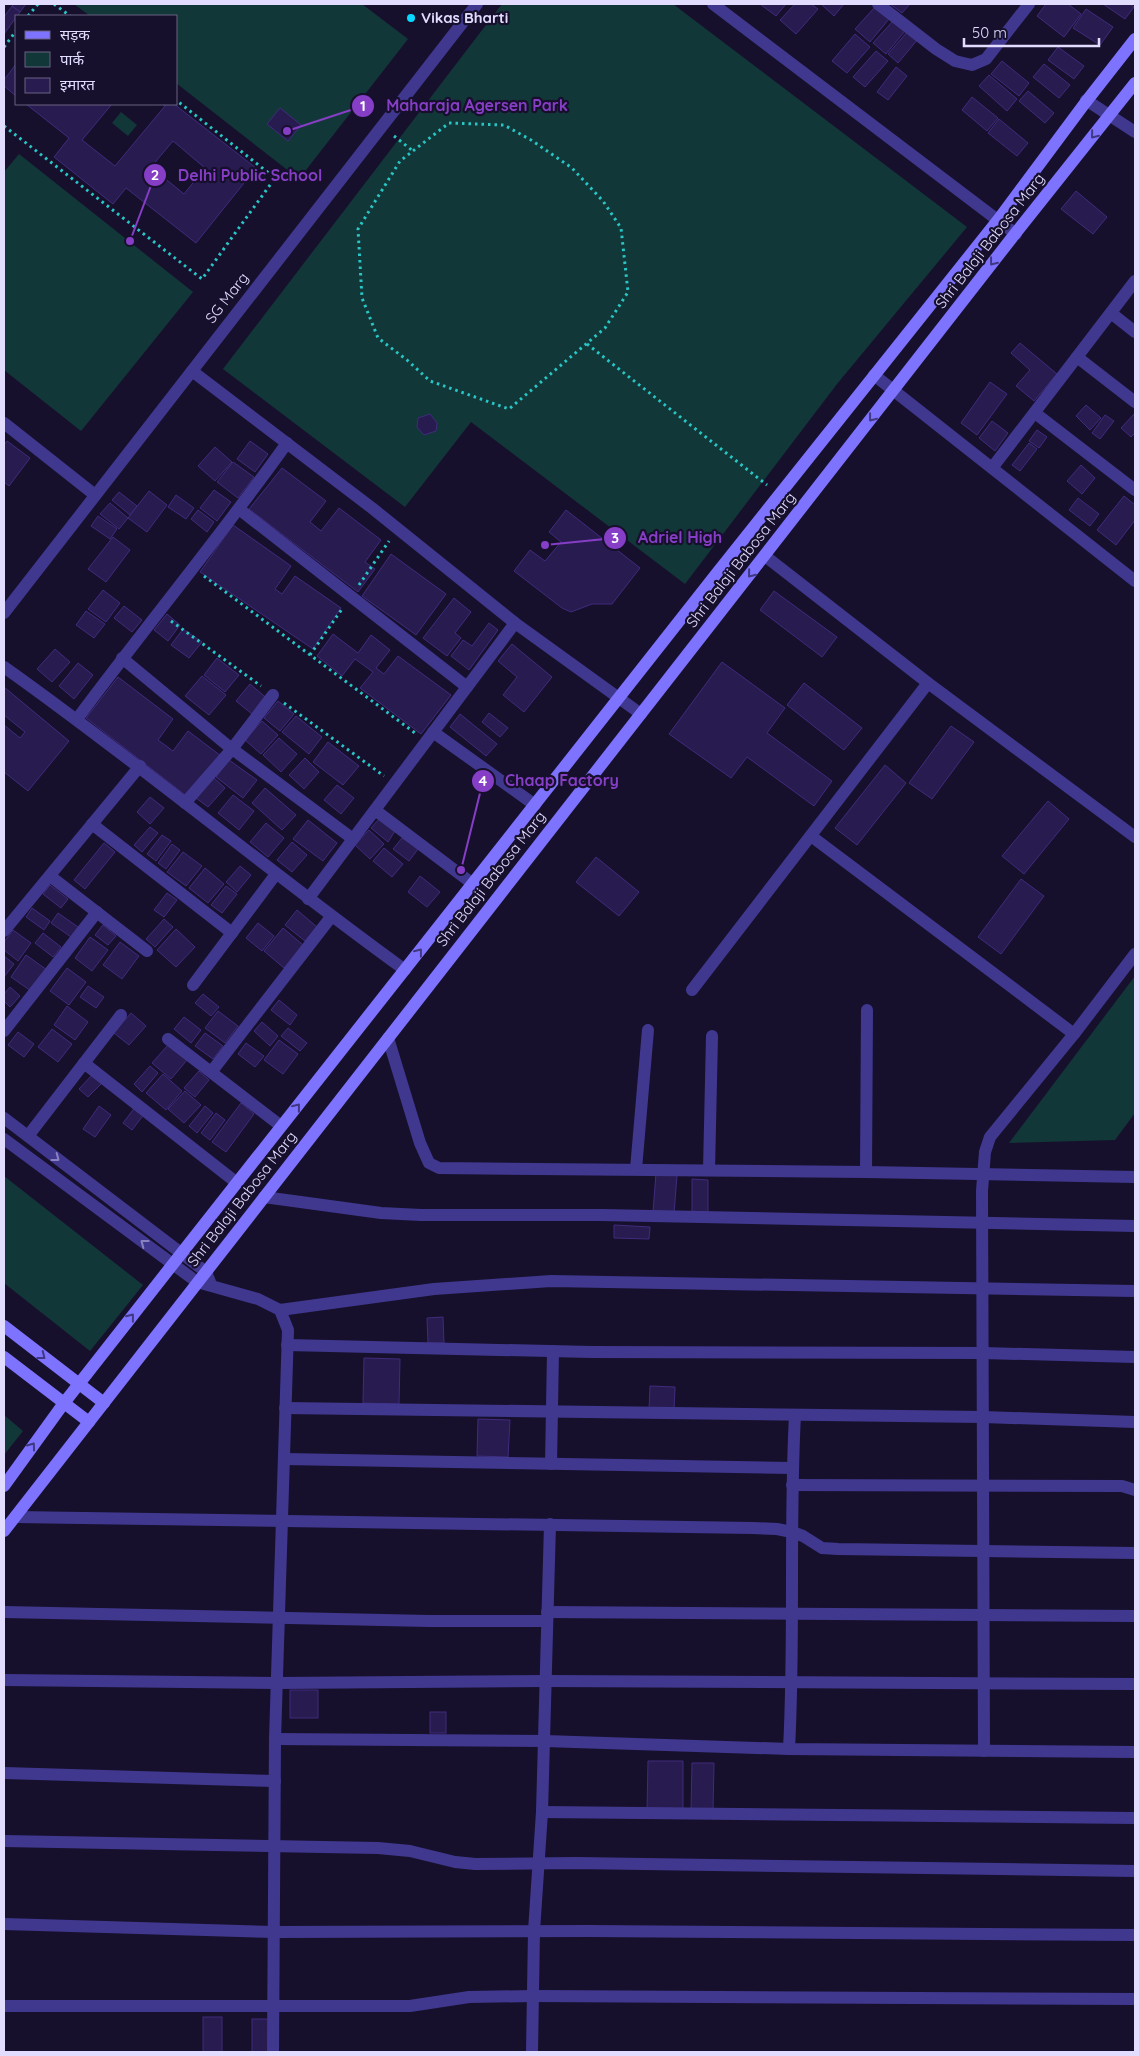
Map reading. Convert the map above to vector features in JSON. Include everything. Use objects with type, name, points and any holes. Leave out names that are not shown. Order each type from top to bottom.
[{"type":"street","name":"SG Marg","points":[[4,613],[477,4]]},
{"type":"street","points":[[713,4],[1016,234]]},
{"type":"street","points":[[878,4],[936,49],[955,61],[972,65],[986,59],[1029,4]]},
{"type":"street","name":"Shri Balaji Babosa Marg","points":[[4,1486],[78,1384],[779,494],[998,220],[1086,100],[1135,39]]},
{"type":"street","name":"Shri Balaji Babosa Marg","points":[[4,1531],[893,390],[1135,83]]},
{"type":"street","points":[[1086,100],[1135,132]]},
{"type":"street","points":[[992,468],[1135,281]]},
{"type":"street","points":[[1111,313],[1135,332]]},
{"type":"street","points":[[1077,357],[1135,402]]},
{"type":"street","points":[[192,371],[372,508],[515,623],[641,714]]},
{"type":"street","points":[[874,375],[1135,581]]},
{"type":"street","points":[[1035,413],[1135,490]]},
{"type":"street","points":[[4,423],[95,495]]},
{"type":"street","points":[[77,719],[122,658],[239,509],[286,443]]},
{"type":"street","points":[[239,509],[467,687]]},
{"type":"street","points":[[765,556],[928,683],[1135,837]]},
{"type":"street","points":[[308,899],[515,623]]},
{"type":"street","points":[[122,658],[232,749],[353,839]]},
{"type":"street","points":[[4,667],[140,766],[331,917],[405,970]]},
{"type":"street","points":[[692,990],[928,683]]},
{"type":"street","points":[[185,803],[232,749],[273,695]]},
{"type":"street","points":[[430,737],[535,805]]},
{"type":"street","points":[[4,931],[140,766]]},
{"type":"street","points":[[375,810],[473,884]]},
{"type":"street","points":[[92,824],[232,933]]},
{"type":"street","points":[[810,836],[1074,1034]]},
{"type":"street","points":[[193,985],[276,874]]},
{"type":"street","points":[[50,876],[147,951]]},
{"type":"street","points":[[4,1031],[97,912]]},
{"type":"street","points":[[212,1071],[331,917]]},
{"type":"street","points":[[984,1751],[982,1551],[984,1485],[983,1174],[985,1152],[990,1137],[1074,1034],[1135,954]]},
{"type":"street","points":[[866,1172],[867,1010]]},
{"type":"street","points":[[28,1136],[121,1015]]},
{"type":"street","points":[[636,1170],[648,1030]]},
{"type":"street","points":[[709,1170],[712,1036]]},
{"type":"street","points":[[388,1038],[420,1143],[429,1163],[439,1168],[866,1172],[1135,1177]]},
{"type":"street","points":[[168,1039],[281,1126]]},
{"type":"street","points":[[84,1063],[237,1183]]},
{"type":"street","points":[[4,1118],[206,1272],[211,1285]]},
{"type":"street","points":[[4,1139],[197,1282],[263,1301],[280,1310],[434,1289],[551,1281],[1135,1291]]},
{"type":"street","points":[[264,1197],[380,1213],[421,1215],[602,1216],[1135,1226]]},
{"type":"street","points":[[273,2052],[277,1683],[288,1330],[280,1310]]},
{"type":"street","points":[[4,1326],[104,1403]]},
{"type":"street","points":[[287,1345],[553,1351],[983,1353],[1135,1357]]},
{"type":"street","points":[[551,1464],[553,1351]]},
{"type":"street","points":[[4,1357],[89,1422]]},
{"type":"street","points":[[286,1408],[983,1417],[1135,1422]]},
{"type":"street","points":[[789,1749],[793,1614],[792,1468],[795,1415]]},
{"type":"street","points":[[284,1459],[792,1468]]},
{"type":"street","points":[[792,1486],[1122,1486],[1135,1490]]},
{"type":"street","points":[[15,1517],[777,1528],[803,1536],[822,1548],[1135,1553]]},
{"type":"street","points":[[532,2052],[534,1932],[540,1864],[545,1741],[550,1524]]},
{"type":"street","points":[[4,1612],[280,1618],[793,1614],[1135,1616]]},
{"type":"street","points":[[4,1680],[277,1683],[1135,1684]]},
{"type":"street","points":[[276,1739],[545,1741],[789,1749],[1135,1752]]},
{"type":"street","points":[[4,1773],[275,1781]]},
{"type":"street","points":[[542,1812],[1135,1818]]},
{"type":"street","points":[[4,1841],[276,1844],[378,1848],[410,1851],[455,1862],[474,1864],[1135,1871]]},
{"type":"street","points":[[4,1924],[274,1932],[1135,1935]]},
{"type":"street","points":[[4,2006],[410,2006],[469,1997],[533,1996],[1135,1999]]},
{"type":"path","points":[[29,15],[38,4]]},
{"type":"path","points":[[54,4],[69,15]]},
{"type":"path","points":[[4,47],[15,32]]},
{"type":"path","points":[[4,126],[202,279],[275,178],[178,102]]},
{"type":"path","points":[[449,123],[504,125],[572,168],[603,201],[621,228],[628,292],[605,328],[587,344],[509,409],[430,381],[407,360],[378,338],[362,298],[358,229],[400,161],[449,123]]},
{"type":"path","points":[[382,126],[413,151]]},
{"type":"path","points":[[587,344],[779,494]]},
{"type":"path","points":[[193,568],[430,737]]},
{"type":"green space","points":[[74,4],[362,4],[408,39],[299,179],[178,85],[178,15],[89,15]]},
{"type":"green space","points":[[502,4],[673,4],[967,227],[837,384],[685,584],[471,422],[405,507],[223,369]]},
{"type":"green space","points":[[121,112],[137,125],[128,136],[112,123]]},
{"type":"green space","points":[[19,154],[193,292],[81,431],[4,370],[4,172]]},
{"type":"green space","points":[[1135,976],[1135,1113],[1115,1140],[1009,1143]]},
{"type":"green space","points":[[4,1176],[143,1285],[90,1351],[4,1283]]},
{"type":"green space","points":[[4,1415],[23,1431],[4,1455]]},
{"type":"building","points":[[14,4],[26,4],[20,12],[12,6]]},
{"type":"building","points":[[760,4],[786,4],[776,16]]},
{"type":"building","points":[[795,4],[811,4],[818,9],[796,34],[780,20]]},
{"type":"building","points":[[821,4],[844,4],[834,16]]},
{"type":"building","points":[[890,4],[910,4],[902,13]]},
{"type":"building","points":[[1046,4],[1068,4],[1081,14],[1064,37],[1037,16]]},
{"type":"building","points":[[1103,4],[1130,4],[1134,7],[1125,19]]},
{"type":"building","points":[[12,6],[20,12],[15,15],[15,19],[4,34],[4,17]]},
{"type":"building","points":[[875,7],[889,19],[870,42],[855,29]]},
{"type":"building","points":[[1086,9],[1113,27],[1100,45],[1073,28]]},
{"type":"building","points":[[893,21],[905,31],[886,54],[873,43]]},
{"type":"building","points":[[908,31],[918,39],[898,63],[888,54]]},
{"type":"building","points":[[855,34],[870,47],[847,73],[832,61]]},
{"type":"building","points":[[1058,47],[1084,66],[1074,79],[1048,60]]},
{"type":"building","points":[[876,51],[888,61],[865,87],[853,77]]},
{"type":"building","points":[[1002,61],[1029,83],[1019,96],[991,74]]},
{"type":"building","points":[[1044,64],[1070,85],[1059,98],[1033,77]]},
{"type":"building","points":[[15,65],[15,95],[4,86],[4,80]]},
{"type":"building","points":[[896,67],[907,76],[888,100],[877,92]]},
{"type":"building","points":[[989,75],[1017,99],[1007,111],[979,86]]},
{"type":"building","points":[[1028,91],[1054,113],[1045,123],[1019,101]]},
{"type":"building","points":[[972,97],[998,118],[987,131],[962,110]]},
{"type":"building","points":[[27,105],[111,105],[82,140],[115,166],[165,106],[164,105],[175,105],[256,168],[196,243],[126,188],[113,204],[54,157],[69,138]],"holes":[[[173,141],[205,168],[184,194],[151,167]]]},
{"type":"building","points":[[280,108],[301,125],[288,141],[267,124]]},
{"type":"building","points":[[999,119],[1028,143],[1017,156],[988,133]]},
{"type":"building","points":[[1076,191],[1107,217],[1093,234],[1061,209]]},
{"type":"building","points":[[1020,343],[1057,374],[1034,401],[1016,386],[1030,370],[1011,353]]},
{"type":"building","points":[[990,382],[1007,394],[977,435],[961,423]]},
{"type":"building","points":[[1086,405],[1101,418],[1090,430],[1076,416]]},
{"type":"building","points":[[1135,413],[1135,433],[1131,437],[1121,428]]},
{"type":"building","points":[[430,414],[437,423],[436,431],[424,435],[417,427],[418,418]]},
{"type":"building","points":[[1105,415],[1114,421],[1100,439],[1092,433]]},
{"type":"building","points":[[992,421],[1008,433],[995,451],[979,438]]},
{"type":"building","points":[[1037,430],[1047,437],[1039,448],[1029,441]]},
{"type":"building","points":[[7,441],[30,458],[9,486],[4,482],[4,445]]},
{"type":"building","points":[[250,441],[268,454],[255,472],[237,459]]},
{"type":"building","points":[[1029,443],[1037,449],[1020,471],[1012,465]]},
{"type":"building","points":[[215,447],[232,462],[215,481],[198,466]]},
{"type":"building","points":[[233,462],[254,477],[238,498],[217,482]]},
{"type":"building","points":[[1081,465],[1095,478],[1082,494],[1067,481]]},
{"type":"building","points":[[282,468],[326,501],[310,522],[321,531],[339,508],[381,540],[365,562],[375,569],[358,592],[249,509]]},
{"type":"building","points":[[214,490],[231,502],[217,521],[200,508]]},
{"type":"building","points":[[149,491],[167,505],[147,532],[128,518]]},
{"type":"building","points":[[119,492],[137,506],[130,515],[112,500]]},
{"type":"building","points":[[176,495],[194,508],[186,519],[168,507]]},
{"type":"building","points":[[1124,496],[1135,505],[1135,520],[1116,545],[1097,530]]},
{"type":"building","points":[[1078,498],[1099,514],[1090,526],[1069,510]]},
{"type":"building","points":[[110,503],[128,518],[119,529],[100,514]]},
{"type":"building","points":[[198,510],[214,522],[207,532],[191,519]]},
{"type":"building","points":[[566,510],[640,568],[612,604],[592,604],[571,612],[562,608],[514,571],[530,550],[545,561],[561,542],[549,532]]},
{"type":"building","points":[[98,516],[117,529],[110,539],[91,526]]},
{"type":"building","points":[[233,525],[291,566],[275,589],[282,594],[295,576],[341,608],[313,649],[200,572]]},
{"type":"building","points":[[113,537],[130,550],[106,582],[88,569]]},
{"type":"building","points":[[391,554],[446,594],[416,635],[362,596]]},
{"type":"building","points":[[103,590],[120,603],[106,622],[88,609]]},
{"type":"building","points":[[774,591],[837,637],[822,657],[760,610]]},
{"type":"building","points":[[454,598],[471,612],[455,633],[461,638],[447,656],[423,638]]},
{"type":"building","points":[[124,606],[142,620],[132,632],[114,618]]},
{"type":"building","points":[[86,611],[105,624],[94,638],[76,625]]},
{"type":"building","points":[[167,614],[180,625],[168,641],[154,630]]},
{"type":"building","points":[[489,623],[498,630],[469,670],[451,656],[463,640],[472,646]]},
{"type":"building","points":[[183,629],[202,642],[189,658],[171,645]]},
{"type":"building","points":[[333,634],[358,653],[371,635],[390,650],[376,668],[384,674],[398,656],[451,695],[421,734],[360,688],[373,672],[355,659],[342,676],[317,656]]},
{"type":"building","points":[[512,644],[552,677],[524,712],[503,695],[517,677],[498,661]]},
{"type":"building","points":[[55,649],[70,662],[52,682],[37,669]]},
{"type":"building","points":[[217,658],[239,675],[225,692],[204,675]]},
{"type":"building","points":[[722,662],[785,708],[767,733],[832,781],[814,806],[747,757],[731,778],[669,734]]},
{"type":"building","points":[[78,663],[93,675],[74,699],[59,686]]},
{"type":"building","points":[[202,676],[226,695],[209,715],[185,696]]},
{"type":"building","points":[[118,677],[173,719],[158,740],[173,751],[188,731],[225,759],[193,801],[86,718]]},
{"type":"building","points":[[804,683],[862,728],[844,750],[787,705]]},
{"type":"building","points":[[250,684],[270,701],[257,718],[236,701]]},
{"type":"building","points":[[4,687],[69,741],[28,791],[4,772],[4,725],[20,738],[25,732],[4,715]]},
{"type":"building","points":[[278,701],[294,714],[280,731],[264,718]]},
{"type":"building","points":[[489,713],[508,728],[500,737],[482,722]]},
{"type":"building","points":[[460,714],[497,744],[486,756],[450,727]]},
{"type":"building","points":[[296,716],[322,737],[309,754],[282,732]]},
{"type":"building","points":[[262,721],[278,735],[261,754],[245,740]]},
{"type":"building","points":[[951,726],[974,742],[932,799],[909,783]]},
{"type":"building","points":[[279,738],[297,754],[281,772],[263,755]]},
{"type":"building","points":[[328,742],[359,766],[343,785],[313,762]]},
{"type":"building","points":[[305,758],[319,772],[304,789],[289,775]]},
{"type":"building","points":[[229,760],[257,780],[243,798],[216,777]]},
{"type":"building","points":[[885,765],[906,783],[857,845],[835,828]]},
{"type":"building","points":[[214,778],[225,788],[208,807],[196,798]]},
{"type":"building","points":[[337,785],[354,798],[341,814],[324,800]]},
{"type":"building","points":[[265,788],[296,815],[282,830],[252,803]]},
{"type":"building","points":[[233,795],[254,811],[239,830],[218,813]]},
{"type":"building","points":[[150,797],[164,808],[150,824],[137,812]]},
{"type":"building","points":[[1048,801],[1069,819],[1024,874],[1002,856]]},
{"type":"building","points":[[379,819],[395,831],[388,842],[371,828]]},
{"type":"building","points":[[308,820],[337,843],[323,861],[293,839]]},
{"type":"building","points":[[266,823],[284,838],[268,857],[250,842]]},
{"type":"building","points":[[150,827],[158,833],[142,852],[134,845]]},
{"type":"building","points":[[369,830],[384,844],[370,859],[355,845]]},
{"type":"building","points":[[162,835],[171,841],[156,861],[147,854]]},
{"type":"building","points":[[402,838],[418,849],[409,861],[393,849]]},
{"type":"building","points":[[292,842],[307,855],[292,872],[277,860]]},
{"type":"building","points":[[104,843],[115,852],[85,889],[74,880]]},
{"type":"building","points":[[172,844],[180,850],[166,869],[158,863]]},
{"type":"building","points":[[384,848],[403,864],[392,877],[373,861]]},
{"type":"building","points":[[183,852],[202,866],[186,886],[167,872]]},
{"type":"building","points":[[596,857],[639,892],[619,916],[576,882]]},
{"type":"building","points":[[240,866],[251,875],[237,892],[226,882]]},
{"type":"building","points":[[205,868],[224,884],[208,903],[189,888]]},
{"type":"building","points":[[420,876],[440,892],[427,907],[408,892]]},
{"type":"building","points":[[1021,879],[1044,896],[1001,954],[978,937]]},
{"type":"building","points":[[50,885],[68,899],[61,908],[43,894]]},
{"type":"building","points":[[226,886],[237,894],[222,913],[211,905]]},
{"type":"building","points":[[167,893],[177,900],[164,917],[154,910]]},
{"type":"building","points":[[32,908],[50,921],[44,930],[26,917]]},
{"type":"building","points":[[297,910],[317,927],[305,941],[285,925]]},
{"type":"building","points":[[58,913],[78,927],[71,937],[51,923]]},
{"type":"building","points":[[164,919],[173,927],[155,947],[146,939]]},
{"type":"building","points":[[258,923],[274,936],[262,951],[246,938]]},
{"type":"building","points":[[103,925],[116,936],[108,945],[95,935]]},
{"type":"building","points":[[283,928],[303,945],[284,968],[264,951]]},
{"type":"building","points":[[176,929],[195,947],[176,967],[157,950]]},
{"type":"building","points":[[13,930],[31,943],[18,961],[4,950],[4,942]]},
{"type":"building","points":[[43,933],[61,947],[53,957],[35,943]]},
{"type":"building","points":[[90,937],[108,950],[92,971],[75,958]]},
{"type":"building","points":[[120,942],[139,956],[122,979],[103,965]]},
{"type":"building","points":[[26,955],[47,970],[31,991],[11,977]]},
{"type":"building","points":[[4,956],[14,964],[4,977]]},
{"type":"building","points":[[67,968],[86,982],[69,1005],[50,991]]},
{"type":"building","points":[[88,986],[104,997],[96,1008],[80,997]]},
{"type":"building","points":[[10,987],[20,996],[10,1007],[4,1001],[4,994]]},
{"type":"building","points":[[203,994],[219,1007],[211,1016],[195,1003]]},
{"type":"building","points":[[279,1000],[297,1015],[290,1025],[271,1010]]},
{"type":"building","points":[[67,1006],[88,1022],[75,1040],[54,1025]]},
{"type":"building","points":[[218,1011],[238,1026],[225,1043],[205,1028]]},
{"type":"building","points":[[131,1013],[146,1026],[129,1045],[114,1033]]},
{"type":"building","points":[[184,1017],[201,1030],[191,1043],[174,1029]]},
{"type":"building","points":[[262,1022],[278,1036],[270,1046],[254,1031]]},
{"type":"building","points":[[288,1028],[307,1043],[300,1051],[281,1036]]},
{"type":"building","points":[[52,1029],[72,1044],[58,1062],[38,1047]]},
{"type":"building","points":[[18,1032],[34,1044],[24,1057],[8,1045]]},
{"type":"building","points":[[205,1033],[223,1046],[213,1059],[195,1046]]},
{"type":"building","points":[[279,1040],[298,1054],[283,1074],[264,1060]]},
{"type":"building","points":[[246,1043],[264,1056],[255,1067],[238,1054]]},
{"type":"building","points":[[168,1045],[187,1060],[171,1079],[152,1063]]},
{"type":"building","points":[[150,1066],[158,1073],[142,1092],[134,1084]]},
{"type":"building","points":[[199,1071],[209,1080],[195,1097],[184,1088]]},
{"type":"building","points":[[93,1074],[102,1083],[88,1097],[79,1089]]},
{"type":"building","points":[[163,1074],[182,1091],[166,1110],[146,1093]]},
{"type":"building","points":[[185,1091],[201,1105],[184,1123],[168,1109]]},
{"type":"building","points":[[241,1103],[254,1114],[226,1152],[212,1142]]},
{"type":"building","points":[[99,1106],[111,1115],[95,1137],[83,1129]]},
{"type":"building","points":[[136,1106],[145,1113],[132,1130],[123,1123]]},
{"type":"building","points":[[205,1106],[213,1113],[197,1133],[189,1126]]},
{"type":"building","points":[[216,1113],[225,1120],[210,1140],[201,1133]]},
{"type":"building","points":[[656,1173],[677,1175],[674,1214],[653,1212]]},
{"type":"building","points":[[692,1179],[708,1180],[708,1214],[692,1213]]},
{"type":"building","points":[[614,1225],[650,1227],[649,1239],[614,1238]]},
{"type":"building","points":[[443,1317],[444,1343],[428,1343],[427,1318]]},
{"type":"building","points":[[364,1358],[400,1359],[399,1404],[363,1403]]},
{"type":"building","points":[[650,1386],[675,1387],[674,1411],[649,1410]]},
{"type":"building","points":[[478,1419],[510,1420],[508,1457],[477,1456]]},
{"type":"building","points":[[290,1690],[318,1690],[318,1718],[290,1718]]},
{"type":"building","points":[[430,1712],[446,1712],[446,1733],[430,1733]]},
{"type":"building","points":[[648,1761],[683,1761],[683,1810],[647,1810]]},
{"type":"building","points":[[692,1763],[714,1763],[713,1811],[691,1811]]},
{"type":"building","points":[[203,2017],[222,2017],[222,2052],[203,2052]]},
{"type":"building","points":[[252,2019],[269,2019],[269,2052],[252,2052]]},
{"type":"place","name":"Vikas Bharti","points":[[411,18]]},
{"type":"place","name":"Maharaja Agersen Park","points":[[287,131]]},
{"type":"place","name":"Delhi Public School","points":[[130,241]]},
{"type":"place","name":"Adriel High","points":[[545,545]]},
{"type":"place","name":"Chaap Factory","points":[[461,870]]}]
